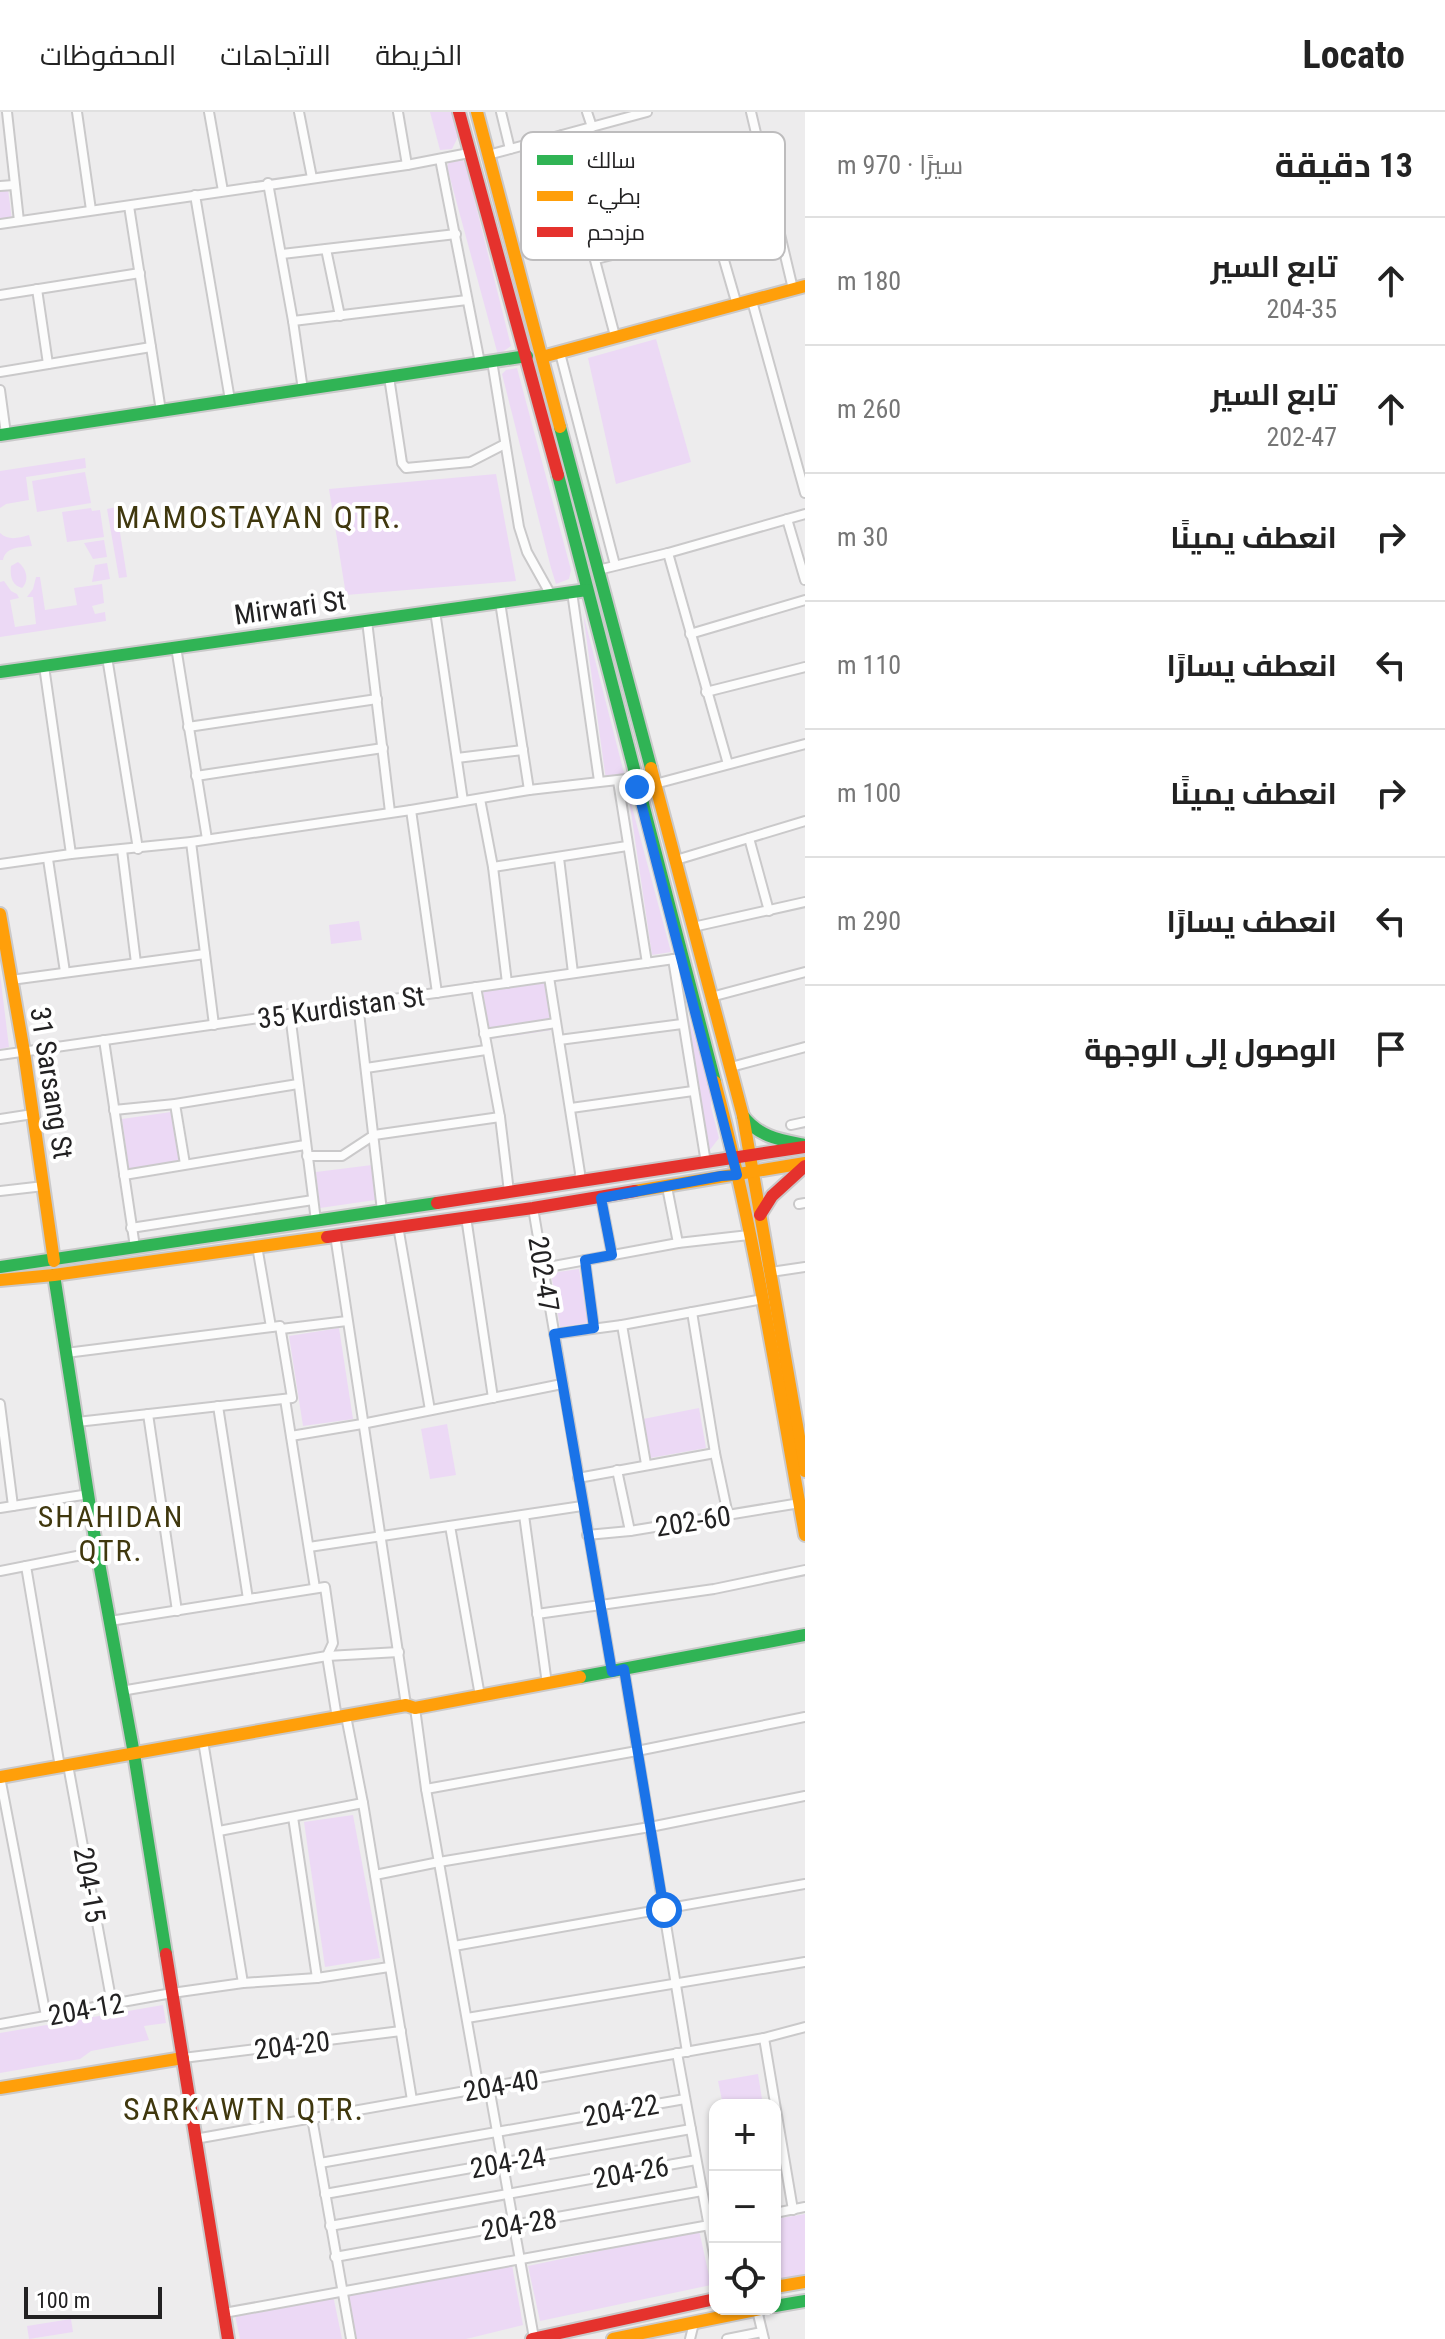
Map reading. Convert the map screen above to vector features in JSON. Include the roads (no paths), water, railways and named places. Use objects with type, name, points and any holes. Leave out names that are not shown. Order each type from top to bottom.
[{"type":"main road","points":[[459,112],[527,356],[635,778],[677,958],[726,1124],[796,1456],[805,1535]]},
{"type":"main road","points":[[477,112],[743,1116],[801,1422],[796,1456],[805,1471]]},
{"type":"main road","points":[[542,357],[799,288]]},
{"type":"main road","points":[[3,434],[527,356]]},
{"type":"main road","points":[[551,454],[558,456],[565,450]]},
{"type":"main road","points":[[560,487],[568,481],[575,483]]},
{"type":"main road","name":"Mirwari St","points":[[0,672],[587,590]]},
{"type":"main road","name":"31 Sarsang St","points":[[0,914],[2,950],[11,980],[24,1052],[54,1261]]},
{"type":"main road","points":[[743,1116],[752,1128],[763,1135],[805,1146]]},
{"type":"main road","points":[[0,1267],[733,1160],[805,1146]]},
{"type":"main road","points":[[0,1280],[533,1208],[805,1165]]},
{"type":"main road","points":[[760,1215],[772,1196],[805,1165]]},
{"type":"main road","points":[[274,1227],[278,1243]]},
{"type":"main road","points":[[54,1275],[228,2339]]},
{"type":"main road","points":[[0,1777],[480,1696],[805,1635]]},
{"type":"main road","points":[[0,2088],[183,2058]]},
{"type":"main road","points":[[781,2286],[805,2282]]},
{"type":"main road","points":[[533,2339],[709,2300]]},
{"type":"main road","points":[[781,2305],[805,2301]]},
{"type":"main road","points":[[613,2339],[728,2315]]},
{"type":"street","points":[[77,112],[91,210]]},
{"type":"street","points":[[209,112],[223,191]]},
{"type":"street","points":[[398,112],[407,165]]},
{"type":"street","points":[[501,112],[510,149]]},
{"type":"street","points":[[587,112],[592,127]]},
{"type":"street","points":[[573,132],[647,112]]},
{"type":"street","points":[[751,112],[756,132]]},
{"type":"street","points":[[4,113],[19,221]]},
{"type":"street","points":[[301,113],[312,178]]},
{"type":"street","points":[[488,155],[521,146]]},
{"type":"street","points":[[0,224],[407,165],[469,153]]},
{"type":"street","points":[[440,159],[467,300],[486,362],[505,444],[519,527],[537,575],[551,595]]},
{"type":"street","points":[[268,183],[303,390]]},
{"type":"street","points":[[0,186],[14,185]]},
{"type":"street","points":[[195,195],[230,400]]},
{"type":"street","points":[[129,206],[161,411]]},
{"type":"street","points":[[282,254],[456,234]]},
{"type":"street","points":[[785,243],[799,288]]},
{"type":"street","points":[[326,249],[340,316]]},
{"type":"street","points":[[596,260],[615,336]]},
{"type":"street","points":[[724,260],[737,305]]},
{"type":"street","points":[[0,295],[140,273]]},
{"type":"street","points":[[37,289],[48,364]]},
{"type":"street","points":[[293,321],[467,300]]},
{"type":"street","points":[[752,301],[805,493]]},
{"type":"street","points":[[0,372],[151,347]]},
{"type":"street","points":[[560,353],[615,565]]},
{"type":"street","points":[[389,377],[402,463],[406,468],[470,462],[505,444]]},
{"type":"street","points":[[0,390],[3,434]]},
{"type":"street","points":[[598,570],[805,514]]},
{"type":"street","points":[[787,519],[805,580]]},
{"type":"street","points":[[668,553],[728,764]]},
{"type":"street","points":[[572,592],[599,781]]},
{"type":"street","points":[[690,634],[805,600]]},
{"type":"street","points":[[500,602],[529,790]]},
{"type":"street","points":[[435,611],[463,801]]},
{"type":"street","points":[[367,621],[390,812]]},
{"type":"street","points":[[176,647],[207,839]]},
{"type":"street","points":[[107,657],[138,849]]},
{"type":"street","points":[[44,666],[71,854]]},
{"type":"street","points":[[706,692],[805,667]]},
{"type":"street","points":[[188,727],[377,699]]},
{"type":"street","points":[[655,784],[805,744]]},
{"type":"street","points":[[196,776],[383,748]]},
{"type":"street","points":[[457,758],[523,750]]},
{"type":"street","points":[[0,864],[191,842],[529,790],[635,778]]},
{"type":"street","points":[[618,781],[647,963]]},
{"type":"street","points":[[480,799],[493,867],[507,983]]},
{"type":"street","points":[[411,810],[437,993]]},
{"type":"street","points":[[676,860],[805,821]]},
{"type":"street","points":[[749,838],[769,911]]},
{"type":"street","points":[[191,842],[214,1025]]},
{"type":"street","points":[[493,867],[627,846]]},
{"type":"street","points":[[122,850],[136,963]]},
{"type":"street","points":[[559,858],[573,973]]},
{"type":"street","points":[[48,859],[65,972]]},
{"type":"street","points":[[693,927],[805,902]]},
{"type":"street","points":[[11,980],[205,954]]},
{"type":"street","points":[[677,958],[682,1024],[706,1163]]},
{"type":"street","name":"35 Kurdistan St","points":[[0,1055],[677,958]]},
{"type":"street","points":[[711,997],[805,972]]},
{"type":"street","points":[[549,977],[571,1108],[579,1182]]},
{"type":"street","points":[[476,987],[500,1117],[509,1192]]},
{"type":"street","points":[[358,1004],[382,1211]]},
{"type":"street","points":[[290,1014],[316,1221]]},
{"type":"street","points":[[484,1034],[556,1023]]},
{"type":"street","points":[[559,1040],[682,1024]]},
{"type":"street","points":[[104,1040],[135,1247]]},
{"type":"street","points":[[731,1067],[805,1047]]},
{"type":"street","points":[[366,1068],[486,1050]]},
{"type":"street","points":[[114,1110],[175,1104],[298,1084]]},
{"type":"street","points":[[571,1108],[693,1091]]},
{"type":"street","points":[[175,1104],[185,1164]]},
{"type":"street","points":[[0,1119],[33,1114]]},
{"type":"street","points":[[307,1156],[342,1156],[374,1135],[500,1117]]},
{"type":"street","points":[[791,1125],[805,1122]]},
{"type":"street","points":[[124,1175],[305,1145]]},
{"type":"street","points":[[0,1191],[44,1186]]},
{"type":"street","points":[[667,1187],[678,1243]]},
{"type":"street","points":[[601,1198],[612,1255]]},
{"type":"street","points":[[131,1228],[313,1200]]},
{"type":"street","name":"202-47","points":[[533,1208],[599,1604],[637,1751],[687,2052]]},
{"type":"street","points":[[466,1217],[493,1398]]},
{"type":"street","points":[[398,1226],[430,1410]]},
{"type":"street","points":[[335,1235],[399,1652],[467,2018],[497,2132],[533,2339]]},
{"type":"street","points":[[543,1268],[678,1243],[749,1235]]},
{"type":"street","points":[[257,1246],[271,1327]]},
{"type":"street","points":[[585,1260],[594,1328]]},
{"type":"street","points":[[771,1272],[805,1267]]},
{"type":"street","points":[[554,1334],[763,1299]]},
{"type":"street","points":[[692,1312],[728,1515]]},
{"type":"street","points":[[66,1353],[271,1327],[280,1326],[281,1329],[347,1321]]},
{"type":"street","points":[[622,1325],[646,1464]]},
{"type":"street","points":[[77,1422],[292,1398],[281,1329]]},
{"type":"street","points":[[291,1436],[562,1384]]},
{"type":"street","points":[[285,1399],[315,1588]]},
{"type":"street","points":[[0,1404],[13,1506]]},
{"type":"street","points":[[218,1406],[248,1599]]},
{"type":"street","points":[[148,1414],[177,1611]]},
{"type":"street","points":[[578,1478],[715,1453]]},
{"type":"street","points":[[617,1470],[630,1531]]},
{"type":"street","points":[[0,1508],[89,1494]]},
{"type":"street","name":"202-60","points":[[587,1535],[630,1531],[800,1503]]},
{"type":"street","points":[[309,1547],[582,1506]]},
{"type":"street","points":[[524,1515],[547,1684]]},
{"type":"street","points":[[450,1526],[480,1696]]},
{"type":"street","points":[[0,1571],[97,1552]]},
{"type":"street","name":"204-15","points":[[26,1566],[112,2004]]},
{"type":"street","points":[[537,1614],[714,1589],[805,1570]]},
{"type":"street","points":[[110,1621],[325,1587],[333,1643],[327,1656],[363,1803],[412,2100]]},
{"type":"street","points":[[121,1691],[327,1656],[399,1652]]},
{"type":"street","points":[[426,1789],[805,1717]]},
{"type":"street","points":[[203,1741],[243,1983]]},
{"type":"street","points":[[0,1777],[46,2016]]},
{"type":"street","points":[[375,1875],[650,1827],[805,1796]]},
{"type":"street","points":[[219,1831],[363,1803]]},
{"type":"street","points":[[293,1817],[317,1978]]},
{"type":"street","points":[[454,1946],[805,1884]]},
{"type":"street","points":[[467,2018],[805,1962]]},
{"type":"street","name":"204-12","points":[[0,2024],[172,1993],[389,1967]]},
{"type":"street","name":"204-40","points":[[195,2139],[764,2038],[805,2027]]},
{"type":"street","name":"204-20","points":[[183,2058],[401,2031]]},
{"type":"street","points":[[764,2038],[793,2210]]},
{"type":"street","points":[[677,2053],[709,2217]]},
{"type":"street","name":"204-22","points":[[320,2163],[685,2099]]},
{"type":"street","points":[[312,2118],[351,2339]]},
{"type":"street","name":"204-24","points":[[325,2194],[691,2129]]},
{"type":"street","name":"204-26","points":[[330,2226],[696,2160]]},
{"type":"street","name":"204-28","points":[[335,2257],[702,2191]]},
{"type":"street","points":[[781,2212],[805,2207]]},
{"type":"street","points":[[224,2313],[709,2224]]},
{"type":"street","points":[[727,2339],[763,2335],[759,2315]]},
{"type":"street","points":[[690,2339],[694,2322]]},
{"type":"district","name":"MAMOSTAYAN QTR.","points":[[259,517]]},
{"type":"district","name":"SHAHIDAN QTR.","points":[[111,1534]]},
{"type":"district","name":"SARKAWTN QTR.","points":[[244,2109]]}]
